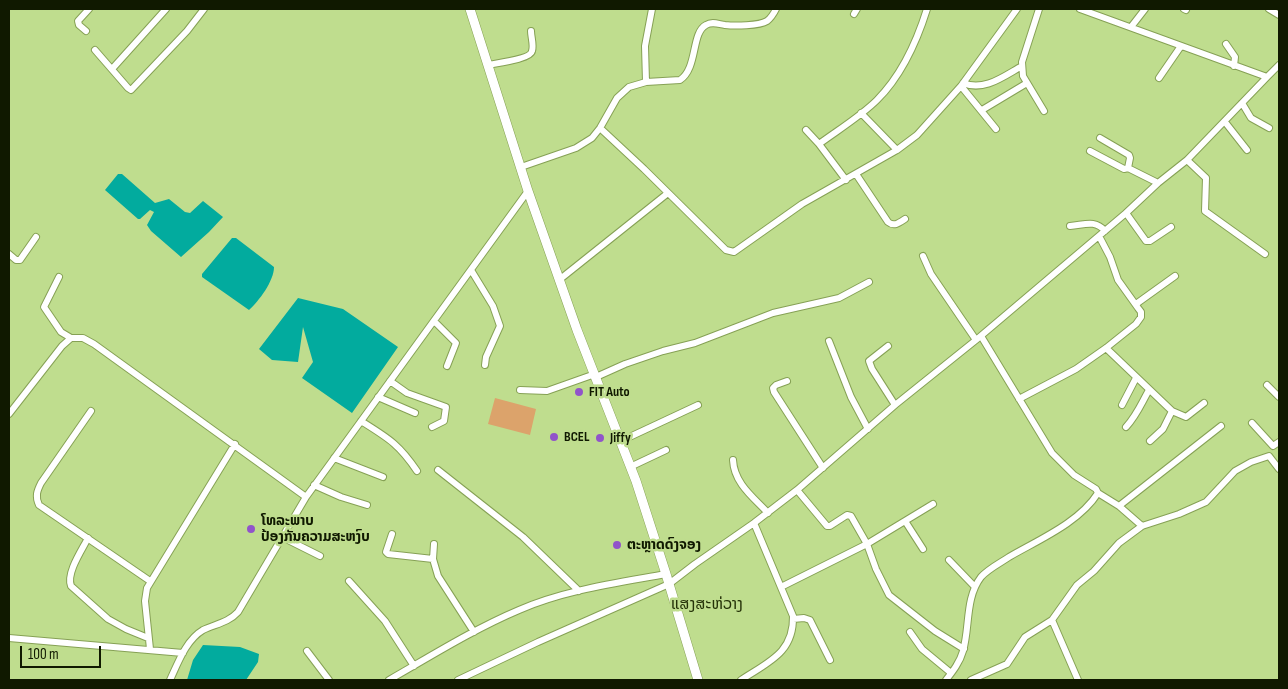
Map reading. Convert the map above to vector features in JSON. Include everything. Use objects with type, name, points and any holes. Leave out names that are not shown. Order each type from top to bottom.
[{"type":"street","points":[[86,31],[79,25],[78,21],[89,9]]},
{"type":"street","points":[[112,69],[166,9]]},
{"type":"street","points":[[95,50],[128,88],[132,89],[187,31],[204,9]]},
{"type":"street","points":[[470,9],[528,191],[559,280],[630,467],[666,574],[698,680]]},
{"type":"street","points":[[646,82],[645,46],[652,9]]},
{"type":"street","points":[[521,166],[576,148],[592,138],[621,93],[629,87],[646,82],[680,80],[687,74],[700,32],[705,25],[713,22],[735,25],[761,23],[771,18],[776,9]]},
{"type":"street","points":[[819,144],[877,100],[903,65],[927,9]]},
{"type":"street","points":[[600,128],[726,250],[734,252],[802,204],[897,150],[917,135],[962,84],[1017,9]]},
{"type":"street","points":[[1039,9],[1022,66],[1023,76],[1044,111]]},
{"type":"street","points":[[1080,9],[1267,77]]},
{"type":"street","points":[[1131,27],[1145,9]]},
{"type":"street","points":[[1268,9],[1279,15]]},
{"type":"street","points":[[488,65],[523,58],[531,54],[531,31]]},
{"type":"street","points":[[1226,44],[1235,57],[1234,66]]},
{"type":"street","points":[[1159,78],[1181,46]]},
{"type":"street","points":[[458,680],[669,584],[768,513],[895,405],[979,338],[1187,160],[1279,65]]},
{"type":"street","points":[[962,84],[972,87],[982,86],[1022,66]]},
{"type":"street","points":[[982,110],[1027,83]]},
{"type":"street","points":[[962,84],[996,129]]},
{"type":"street","points":[[1242,103],[1252,118],[1269,128]]},
{"type":"street","points":[[861,113],[897,150]]},
{"type":"street","points":[[1225,122],[1246,150]]},
{"type":"street","points":[[806,130],[846,180]]},
{"type":"street","points":[[1100,138],[1129,155],[1128,168]]},
{"type":"street","points":[[1090,151],[1124,169],[1128,168],[1158,183]]},
{"type":"street","points":[[1187,160],[1206,178],[1205,211],[1265,254]]},
{"type":"street","points":[[856,174],[891,225],[896,225],[905,219]]},
{"type":"street","points":[[170,680],[183,653],[195,637],[202,631],[231,618],[238,612],[314,485],[528,191]]},
{"type":"street","points":[[559,280],[668,193]]},
{"type":"street","points":[[1126,213],[1146,241],[1150,241],[1171,226]]},
{"type":"street","points":[[1070,226],[1096,223],[1105,231]]},
{"type":"street","points":[[1019,399],[1076,369],[1136,324],[1141,317],[1141,312],[1118,280],[1110,257],[1099,236]]},
{"type":"street","points":[[9,254],[16,260],[20,260],[36,237]]},
{"type":"street","points":[[923,256],[931,274],[979,338],[1052,453],[1074,475],[1119,506],[1142,526]]},
{"type":"street","points":[[471,270],[493,306],[500,326],[486,358],[485,365]]},
{"type":"street","points":[[1136,304],[1175,276]]},
{"type":"street","points":[[59,277],[44,307],[60,332],[71,338],[82,338],[94,344],[306,497]]},
{"type":"street","points":[[520,390],[547,391],[663,351],[695,343],[773,314],[838,298],[869,282]]},
{"type":"street","points":[[434,321],[456,344],[447,366]]},
{"type":"street","points":[[9,413],[56,353],[71,338]]},
{"type":"street","points":[[829,340],[851,397],[868,429]]},
{"type":"street","points":[[888,346],[869,361],[895,405]]},
{"type":"street","points":[[1106,348],[1172,411],[1186,417],[1204,403]]},
{"type":"street","points":[[1122,405],[1136,378]]},
{"type":"street","points":[[390,381],[412,396],[446,406],[444,422],[432,427]]},
{"type":"street","points":[[787,381],[776,385],[773,388],[774,392],[822,468]]},
{"type":"street","points":[[1267,385],[1279,397]]},
{"type":"street","points":[[1126,426],[1136,416],[1139,406],[1149,390]]},
{"type":"street","points":[[378,397],[414,413]]},
{"type":"street","points":[[621,441],[698,405]]},
{"type":"street","points":[[91,410],[41,483],[36,499],[39,505],[150,581]]},
{"type":"street","points":[[1150,441],[1163,430],[1172,411]]},
{"type":"street","points":[[361,421],[391,439],[400,447],[417,471]]},
{"type":"street","points":[[1252,423],[1273,446],[1279,442]]},
{"type":"street","points":[[1119,506],[1221,426]]},
{"type":"street","points":[[150,649],[145,601],[150,581],[235,444]]},
{"type":"street","points":[[630,467],[666,450]]},
{"type":"street","points":[[971,680],[1008,664],[1025,637],[1052,620],[1077,585],[1094,571],[1119,542],[1142,526],[1206,502],[1235,471],[1251,462],[1270,456],[1279,469]]},
{"type":"street","points":[[334,458],[383,477]]},
{"type":"street","points":[[733,460],[739,482],[768,513]]},
{"type":"street","points":[[438,470],[523,537],[579,591]]},
{"type":"street","points":[[314,485],[342,497],[367,504]]},
{"type":"street","points":[[797,490],[827,526],[830,526],[846,515],[851,516],[889,595],[935,631],[964,649]]},
{"type":"street","points":[[946,680],[961,658],[967,634],[967,618],[975,587],[982,576],[998,564],[1052,534],[1088,506],[1098,493]]},
{"type":"street","points":[[781,587],[866,544],[933,504]]},
{"type":"street","points":[[905,521],[922,549]]},
{"type":"street","points":[[741,680],[780,653],[788,645],[794,619],[754,523]]},
{"type":"street","points":[[392,534],[386,549],[388,554],[433,559]]},
{"type":"street","points":[[282,537],[320,556]]},
{"type":"street","points":[[88,538],[70,574],[69,581],[71,586],[108,619],[148,638]]},
{"type":"street","points":[[434,544],[433,559],[438,576],[474,632]]},
{"type":"street","points":[[949,560],[975,587]]},
{"type":"street","points":[[389,680],[474,632],[520,610],[579,591],[666,574]]},
{"type":"street","points":[[349,582],[385,621],[414,666]]},
{"type":"street","points":[[794,619],[804,618],[810,620],[830,660]]},
{"type":"street","points":[[1052,620],[1078,680]]},
{"type":"street","points":[[910,632],[922,649],[951,673]]},
{"type":"street","points":[[9,638],[183,653]]},
{"type":"street","points":[[307,651],[329,680]]},
{"type":"shaded area","points":[[495,398],[536,409],[530,435],[488,424]]},
{"type":"water","points":[[118,174],[122,174],[155,203],[169,199],[185,212],[190,213],[203,201],[223,217],[181,257],[151,231],[147,225],[154,212],[150,210],[138,219],[105,190]]},
{"type":"water","points":[[232,238],[236,238],[274,267],[272,278],[249,310],[202,277],[202,274]]},
{"type":"water","points":[[298,298],[343,309],[398,347],[352,413],[302,378],[313,362],[303,327],[298,362],[272,360],[259,349]]},
{"type":"water","points":[[203,645],[240,647],[259,654],[258,662],[246,680],[187,680],[193,660]]},
{"type":"place","name":"FIT Auto","points":[[579,392]]},
{"type":"place","name":"BCEL","points":[[554,437]]},
{"type":"place","name":"Jiffy","points":[[600,438]]},
{"type":"place","name":"ໂທລະພາບ ປ້ອງກັນຄວາມສະຫງົບ","points":[[251,529]]},
{"type":"place","name":"ຕະຫຼາດດົງຈອງ","points":[[617,545]]},
{"type":"district","name":"ແສງສະຫ່ວາງ","points":[[707,605]]}]
